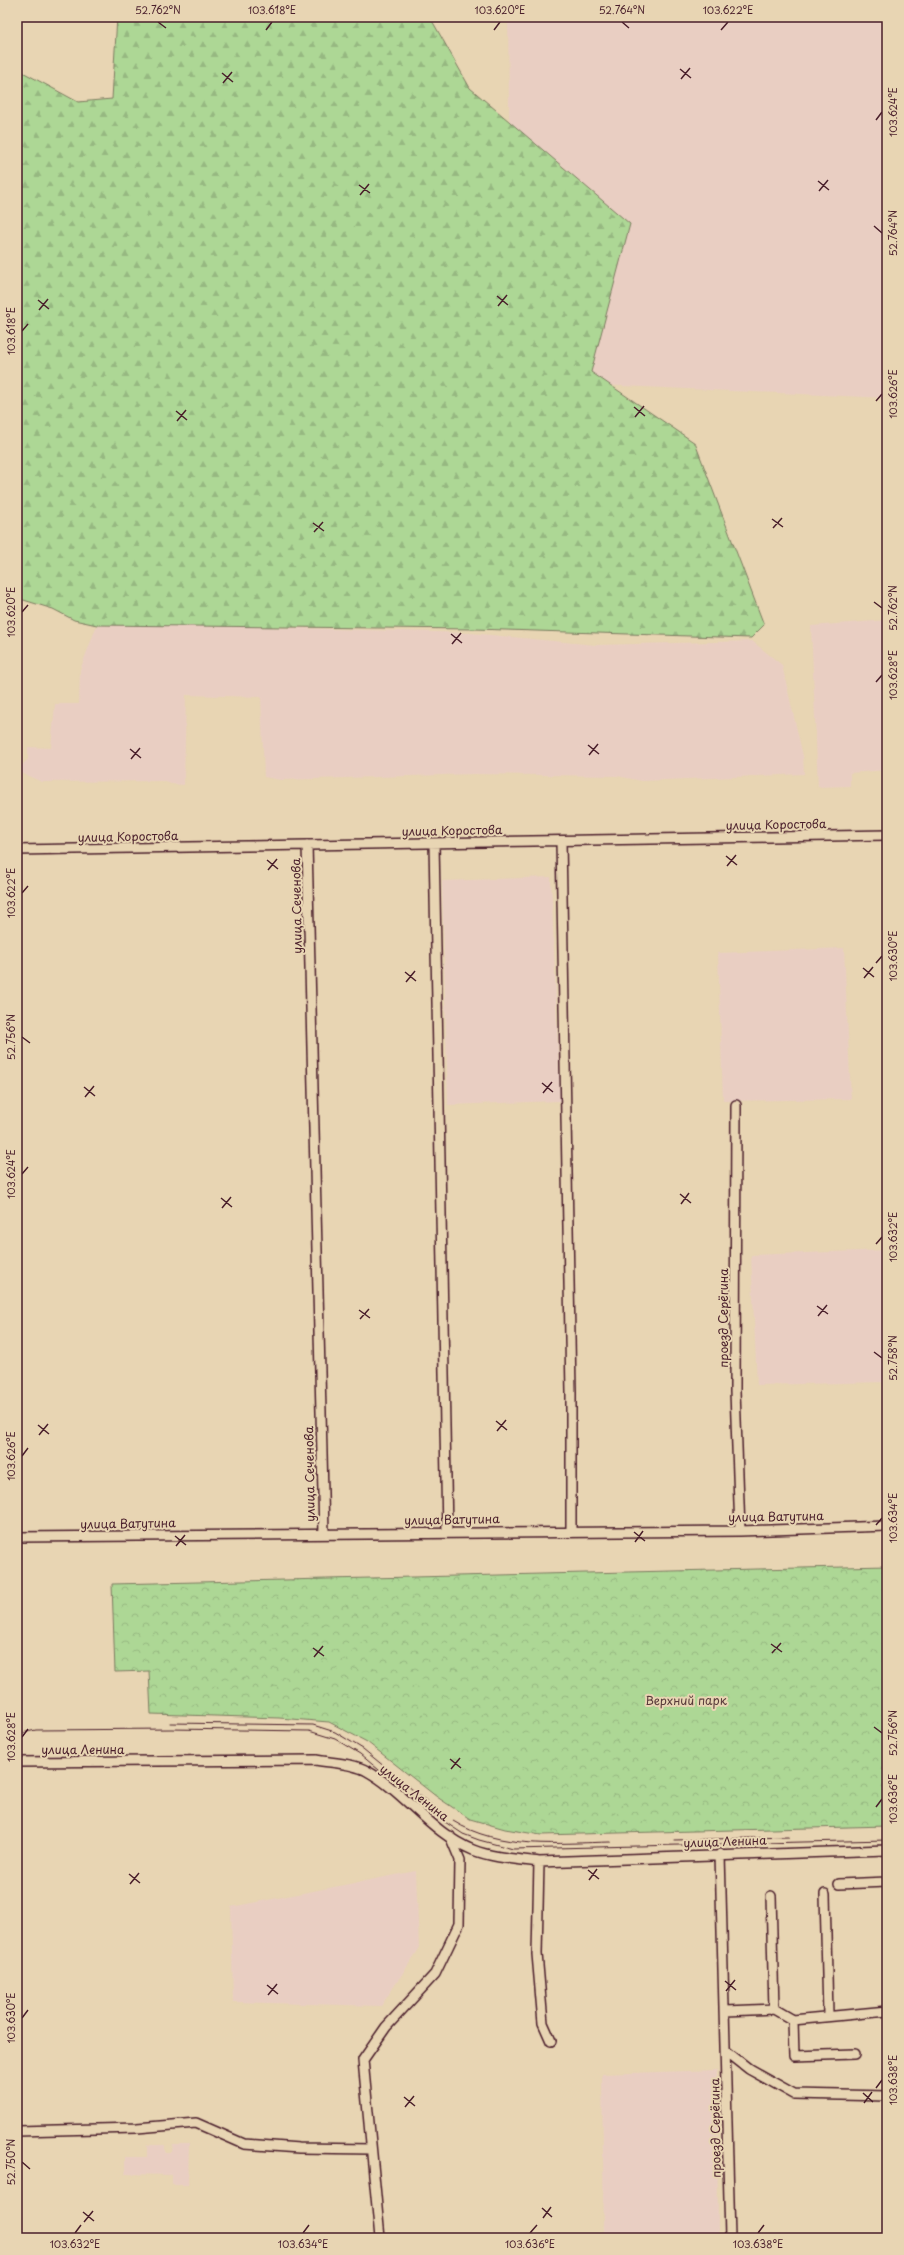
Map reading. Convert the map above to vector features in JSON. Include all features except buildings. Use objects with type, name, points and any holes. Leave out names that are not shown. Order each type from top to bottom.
[{"type":"street","name":"улица Коростова","points":[[17,850],[887,835]]},
{"type":"street","points":[[561,841],[571,1392],[571,1531]]},
{"type":"street","points":[[434,843],[446,1532]]},
{"type":"street","name":"улица Сеченова","points":[[307,846],[324,1534]]},
{"type":"street","name":"проезд Серёгина","points":[[736,1105],[735,1391],[740,1531]]},
{"type":"street","name":"улица Ватутина","points":[[17,1537],[446,1532],[740,1531],[887,1526]]},
{"type":"street","name":"улица Ленина","points":[[17,1762],[316,1760],[349,1765],[366,1771],[424,1819],[472,1849],[498,1857],[539,1862],[720,1854],[887,1850]]},
{"type":"street","points":[[380,2238],[363,2060],[386,2027],[435,1974],[459,1924],[460,1860],[450,1836]]},
{"type":"street","name":"проезд Серёгина","points":[[720,1854],[726,2014],[730,2238]]},
{"type":"street","points":[[539,1862],[537,1954],[543,2023],[551,2041]]},
{"type":"street","points":[[839,1884],[887,1882]]},
{"type":"street","points":[[825,1894],[828,2015]]},
{"type":"street","points":[[771,1896],[774,2009]]},
{"type":"street","points":[[726,2014],[774,2009],[793,2020],[828,2015],[887,2011]]},
{"type":"street","points":[[793,2020],[794,2056],[855,2054]]},
{"type":"street","points":[[726,2051],[750,2068],[794,2094],[887,2096]]},
{"type":"street","points":[[17,2130],[137,2128],[196,2123],[244,2144],[298,2148],[371,2149]]},
{"type":"shaded area","points":[[508,17],[887,17],[887,398],[512,381]]},
{"type":"shaded area","points":[[887,620],[887,770],[850,773],[850,786],[818,787],[811,626]]},
{"type":"shaded area","points":[[97,625],[261,627],[470,633],[596,645],[752,641],[782,665],[803,756],[804,774],[642,781],[617,776],[474,774],[281,780],[264,777],[261,697],[186,695],[184,785],[171,784],[163,781],[42,782],[17,771],[28,759],[28,747],[51,748],[55,704],[79,704],[80,670]]},
{"type":"shaded area","points":[[551,877],[560,1101],[448,1105],[442,881]]},
{"type":"shaded area","points":[[844,948],[851,1099],[723,1101],[718,953]]},
{"type":"shaded area","points":[[886,1250],[886,1382],[757,1385],[751,1255]]},
{"type":"shaded area","points":[[416,1871],[419,1949],[381,2006],[233,2002],[231,1907]]},
{"type":"shaded area","points":[[717,2070],[718,2238],[604,2238],[602,2074]]},
{"type":"shaded area","points":[[173,2144],[189,2144],[188,2185],[172,2185],[172,2175],[125,2174],[125,2157],[147,2157],[147,2145],[165,2145],[165,2152],[172,2152]]},
{"type":"green space","points":[[117,17],[430,17],[470,88],[630,224],[591,372],[695,443],[764,625],[751,638],[475,629],[97,625],[74,620],[53,609],[17,598],[17,69],[78,102],[112,99]]},
{"type":"green space","name":"Верхний парк","points":[[887,1566],[887,1826],[541,1835],[505,1829],[470,1819],[437,1797],[367,1742],[329,1722],[279,1718],[151,1714],[149,1671],[115,1672],[112,1584]]},
{"type":"tram line","points":[[170,1723],[313,1725],[335,1732],[363,1749],[441,1813]]},
{"type":"tram line","points":[[17,1734],[36,1730],[171,1729],[309,1731],[335,1739],[360,1754],[424,1808],[463,1834],[513,1849],[887,1840]]},
{"type":"tram line","points":[[453,1821],[490,1837],[509,1841],[530,1843],[611,1842]]},
{"type":"tram line","points":[[675,1840],[789,1837]]}]
